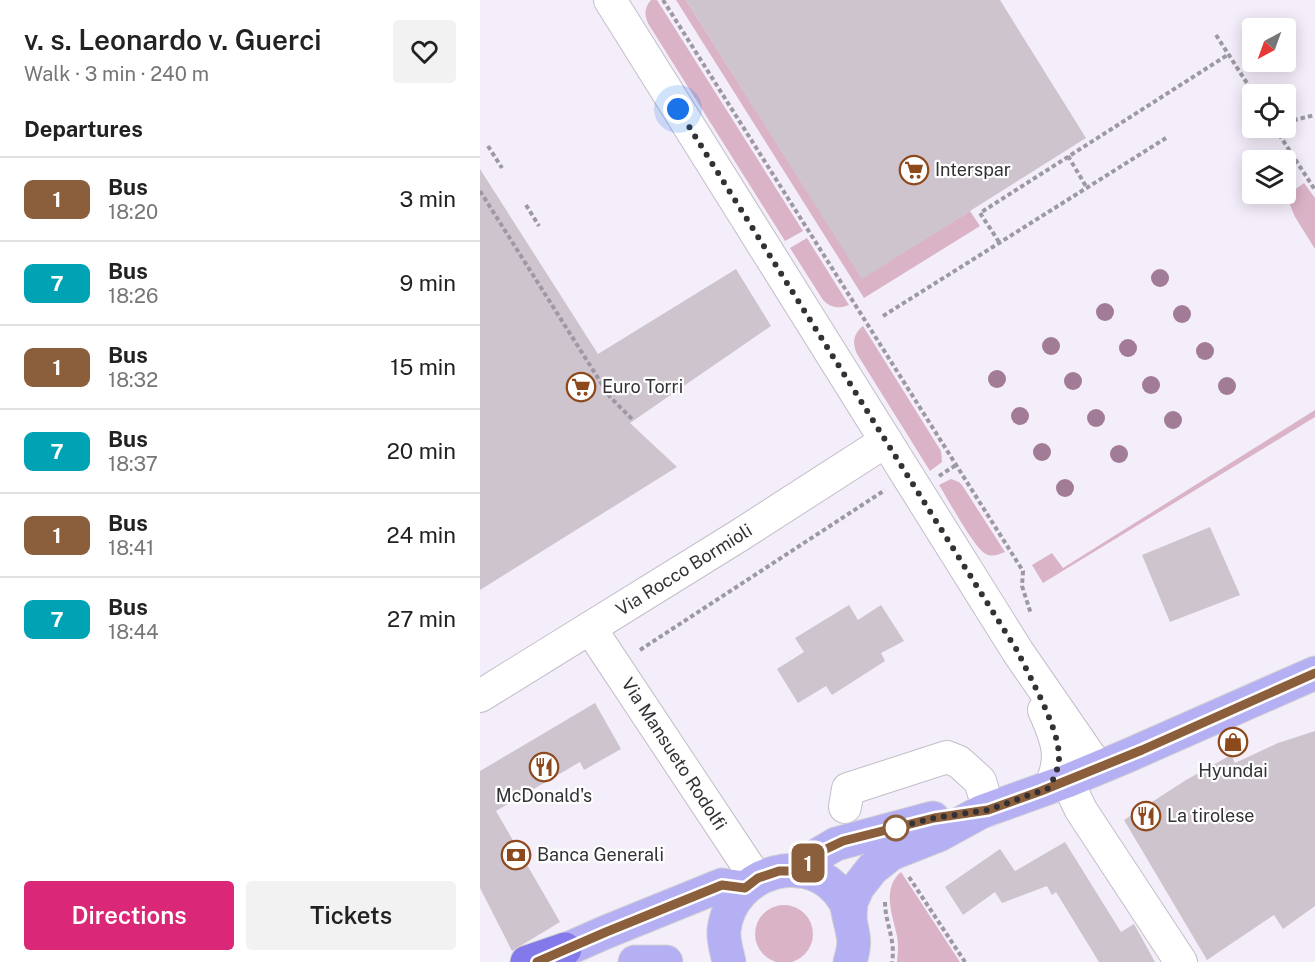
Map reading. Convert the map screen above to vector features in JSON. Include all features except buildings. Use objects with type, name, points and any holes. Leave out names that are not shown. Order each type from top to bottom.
[{"type":"highway","points":[[527,962],[551,956]]},
{"type":"main road","points":[[857,946],[851,903],[858,887],[879,862],[898,850],[939,835],[988,810],[1098,768],[1315,673]]},
{"type":"main road","points":[[797,871],[824,850],[843,841],[934,818],[988,810]]},
{"type":"main road","points":[[551,956],[722,885],[752,883],[779,871],[814,874],[832,885],[845,901],[857,946]]},
{"type":"main road","points":[[729,962],[724,942],[728,914],[733,903],[752,883]]},
{"type":"main road","points":[[635,962],[666,962]]},
{"type":"street","points":[[614,1],[1018,652],[1098,768]]},
{"type":"street","name":"Via Rocco Bormioli","points":[[480,696],[886,441]]},
{"type":"street","name":"Via Mansueto Rodolfi","points":[[590,628],[748,866],[752,883]]},
{"type":"street","points":[[1018,652],[1054,733],[1059,756],[1058,784],[1081,810],[1181,962]]},
{"type":"street","points":[[845,807],[848,789],[947,757],[959,762],[980,782],[988,810]]},
{"type":"path","points":[[663,0],[1023,571],[1022,585],[1034,619]]},
{"type":"path","points":[[1216,35],[1248,84]]},
{"type":"path","points":[[999,242],[980,213],[1229,54]]},
{"type":"path","points":[[1296,120],[1315,115]]},
{"type":"path","points":[[883,316],[1166,138]]},
{"type":"path","points":[[1281,138],[1315,190]]},
{"type":"path","points":[[488,146],[502,168]]},
{"type":"path","points":[[1068,156],[1087,188]]},
{"type":"path","points":[[480,191],[610,397],[633,420]]},
{"type":"path","points":[[526,205],[539,226]]},
{"type":"path","points":[[633,654],[886,489],[908,495],[956,465]]},
{"type":"path","points":[[907,873],[965,962]]},
{"type":"path","points":[[886,893],[885,910],[893,944],[892,962]]},
{"type":"shaded area","points":[[651,0],[657,0],[803,231],[785,241],[649,25],[646,12]]},
{"type":"shaded area","points":[[676,0],[686,0],[862,278],[970,211],[980,226],[864,298]]},
{"type":"shaded area","points":[[1304,183],[1315,198],[1315,249],[1290,204],[1296,204],[1296,189]]},
{"type":"shaded area","points":[[807,238],[849,305],[835,307],[823,300],[790,248]]},
{"type":"shaded area","points":[[863,326],[941,451],[942,462],[930,471],[857,354],[854,339]]},
{"type":"shaded area","points":[[1315,410],[1315,417],[1043,583],[1032,565],[1052,553],[1063,568]]},
{"type":"shaded area","points":[[951,479],[962,485],[1005,552],[988,555],[975,543],[939,485]]},
{"type":"shaded area","points":[[901,872],[960,962],[897,962],[898,939],[890,893],[895,878]]},
{"type":"shaded area","points":[[778,905],[790,905],[805,913],[813,928],[813,940],[805,955],[790,963],[778,963],[763,955],[755,940],[755,928],[763,913]]},
{"type":"bus line","name":"1","points":[[537,962],[722,885],[745,888],[758,878],[779,871],[797,871],[824,850],[843,841],[934,818],[988,810],[1041,791],[1142,750],[1315,673]]},
{"type":"place","name":"Interspar","points":[[914,170]]},
{"type":"place","name":"Euro Torri","points":[[581,387]]},
{"type":"place","name":"Hyundai","points":[[1233,742]]},
{"type":"place","name":"McDonald's","points":[[544,767]]},
{"type":"place","name":"La tirolese","points":[[1146,816]]},
{"type":"place","name":"Banca Generali","points":[[516,855]]},
{"type":"route","points":[[678,109],[1018,652],[1054,733],[1059,756],[1058,768],[1049,788],[988,810],[934,818],[890,829],[896,828]]}]
